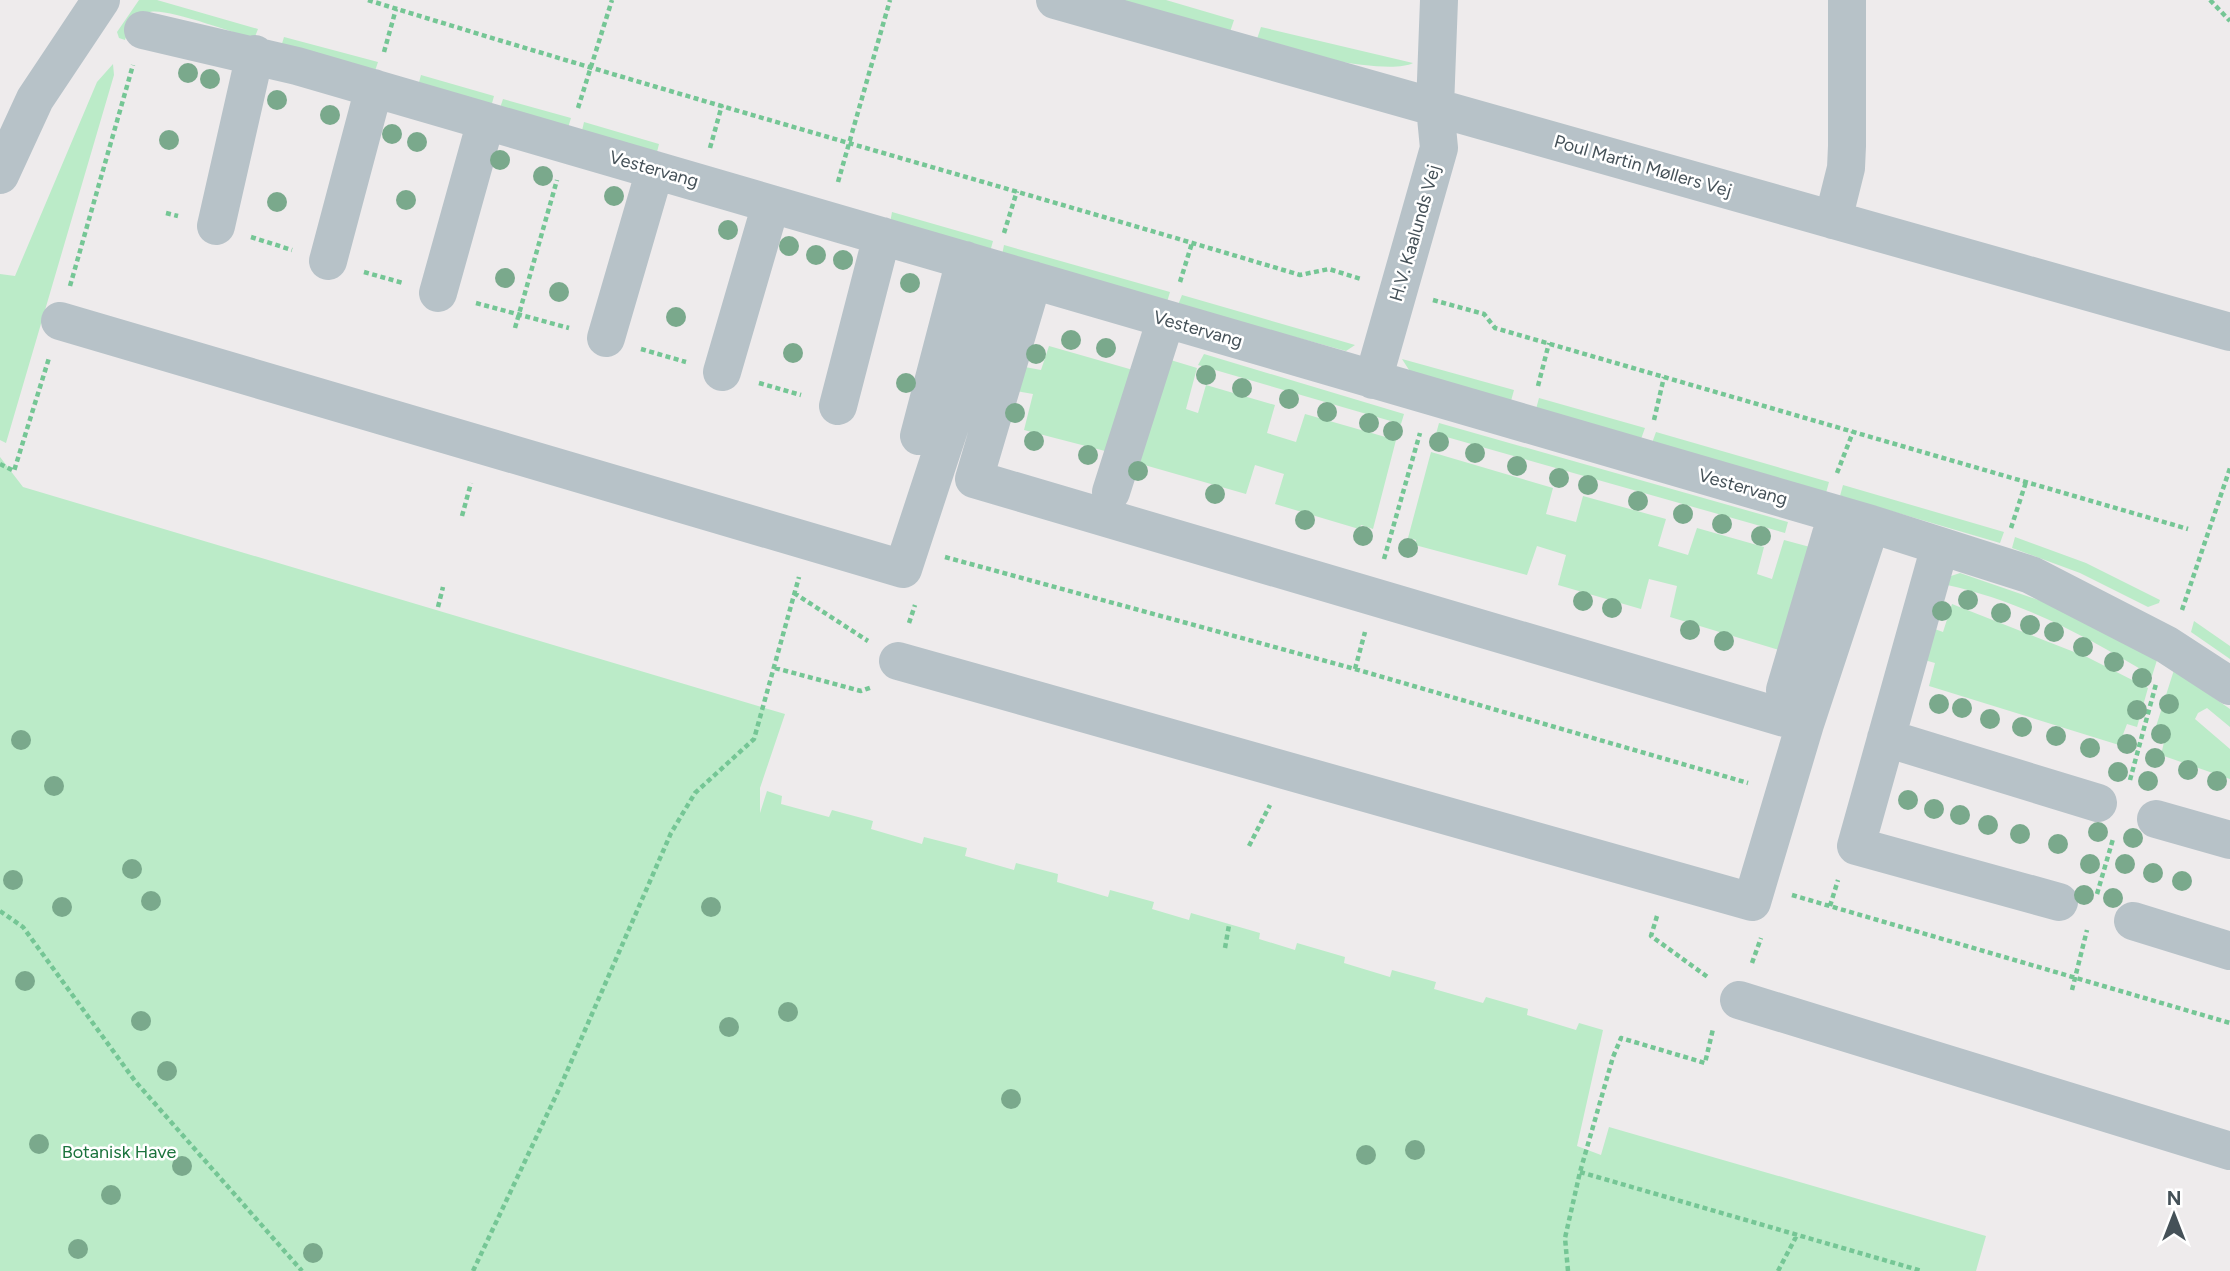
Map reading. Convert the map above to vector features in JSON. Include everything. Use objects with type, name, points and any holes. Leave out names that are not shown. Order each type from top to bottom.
[{"type":"street","points":[[0,175],[35,99],[102,0]]},
{"type":"street","name":"Poul Martin Møllers Vej","points":[[1055,0],[2230,332]]},
{"type":"street","name":"H.V. Kaalunds Vej","points":[[1373,380],[1439,148],[1435,107],[1439,0]]},
{"type":"street","points":[[1833,220],[1846,168],[1847,0]]},
{"type":"street","name":"Vestervang","points":[[143,30],[255,54],[374,88],[1854,519],[2001,565],[2031,575],[2167,645],[2230,686]]},
{"type":"street","points":[[216,226],[255,54]]},
{"type":"street","points":[[328,261],[374,88]]},
{"type":"street","points":[[438,293],[486,121]]},
{"type":"street","points":[[606,338],[655,170]]},
{"type":"street","points":[[722,372],[771,204]]},
{"type":"street","points":[[838,406],[883,236]]},
{"type":"street","points":[[919,436],[965,260]]},
{"type":"street","points":[[60,321],[903,569],[1017,276]]},
{"type":"street","points":[[1017,276],[974,479],[1805,724]]},
{"type":"street","points":[[1111,492],[1166,319]]},
{"type":"street","points":[[898,661],[1752,902],[1805,724],[1854,519]]},
{"type":"street","points":[[1785,690],[1854,519]]},
{"type":"street","points":[[1940,546],[1856,846],[2059,902]]},
{"type":"street","points":[[1886,738],[2098,803]]},
{"type":"street","points":[[2156,819],[2230,840]]},
{"type":"street","points":[[2133,921],[2230,951]]},
{"type":"street","points":[[1739,1000],[2230,1151]]},
{"type":"path","points":[[368,0],[590,69],[850,141],[1300,275],[1329,270],[1484,314],[1495,328],[2188,529]]},
{"type":"path","points":[[828,220],[890,0]]},
{"type":"path","points":[[2210,0],[2230,22]]},
{"type":"path","points":[[95,198],[143,30]]},
{"type":"path","points":[[166,213],[838,406]]},
{"type":"path","points":[[0,464],[14,471],[40,387]]},
{"type":"path","points":[[2167,645],[2183,609],[2230,468]]},
{"type":"path","points":[[2001,565],[2026,482]]},
{"type":"path","points":[[438,607],[443,587]]},
{"type":"path","points":[[775,668],[861,691],[885,683],[898,661],[794,593]]},
{"type":"path","points":[[473,1271],[561,1085],[671,833],[695,793],[754,739],[787,621]]},
{"type":"path","points":[[1355,669],[1784,794]]},
{"type":"path","points":[[1791,894],[2230,1023]]},
{"type":"path","points":[[0,911],[23,928],[135,1082],[302,1271]]},
{"type":"path","points":[[1225,948],[1229,925]]},
{"type":"path","points":[[1568,1271],[1566,1238],[1580,1172],[1612,1056],[1621,1038],[1705,1063],[1714,1025],[1739,1000],[1765,927]]},
{"type":"path","points":[[1651,936],[1739,1000]]},
{"type":"path","points":[[1580,1172],[1922,1271]]},
{"type":"path","points":[[1778,1271],[1797,1235]]},
{"type":"green space","points":[[139,0],[157,0],[258,29],[254,39],[185,17],[150,12],[137,19],[125,40],[119,38],[117,32]]},
{"type":"green space","points":[[1097,0],[1166,0],[1234,20],[1228,38]]},
{"type":"green space","points":[[1261,27],[1413,63],[1382,67],[1360,65],[1255,45]]},
{"type":"green space","points":[[284,37],[378,62],[374,74],[281,47]]},
{"type":"green space","points":[[113,64],[114,75],[6,443],[0,440],[0,274],[15,276],[97,82]]},
{"type":"green space","points":[[421,75],[494,96],[491,107],[418,86]]},
{"type":"green space","points":[[503,99],[571,118],[567,131],[499,111]]},
{"type":"green space","points":[[584,122],[659,144],[656,156],[581,135]]},
{"type":"green space","points":[[892,212],[993,241],[990,252],[890,223]]},
{"type":"green space","points":[[1004,245],[1170,292],[1167,302],[1002,255]]},
{"type":"green space","points":[[1182,295],[1355,345],[1346,351],[1178,305]]},
{"type":"green space","points":[[1049,346],[1133,370],[1105,451],[1024,430],[1033,394],[1016,391],[1025,367],[1041,370]]},
{"type":"green space","points":[[1204,354],[1404,414],[1401,424],[1198,365]]},
{"type":"green space","points":[[1164,358],[1197,368],[1186,409],[1198,413],[1206,385],[1275,405],[1267,433],[1296,442],[1305,414],[1396,440],[1373,529],[1361,525],[1359,529],[1275,504],[1284,474],[1255,465],[1246,494],[1134,462]]},
{"type":"green space","points":[[1402,359],[1514,390],[1511,401],[1411,373]]},
{"type":"green space","points":[[1539,398],[1645,428],[1641,439],[1536,409]]},
{"type":"green space","points":[[1439,423],[1788,522],[1785,533],[1436,434]]},
{"type":"green space","points":[[1656,432],[1829,482],[1826,493],[1652,443]]},
{"type":"green space","points":[[1431,452],[1553,488],[1546,514],[1576,522],[1583,496],[1666,519],[1658,546],[1688,555],[1697,528],[1764,547],[1757,574],[1772,579],[1784,540],[1810,547],[1779,650],[1670,617],[1677,586],[1649,579],[1641,609],[1558,585],[1566,555],[1537,546],[1527,575],[1415,545],[1416,540],[1408,538]]},
{"type":"green space","name":"Botanisk Have","points":[[0,457],[23,487],[785,714],[760,788],[760,813],[767,791],[782,796],[781,804],[829,817],[832,810],[873,821],[871,829],[922,844],[924,837],[967,848],[965,856],[1014,870],[1016,863],[1058,874],[1057,882],[1108,897],[1110,890],[1154,902],[1152,909],[1189,920],[1191,913],[1260,933],[1259,939],[1295,950],[1297,943],[1345,957],[1344,963],[1390,977],[1392,970],[1436,982],[1434,989],[1483,1003],[1486,997],[1528,1009],[1527,1015],[1576,1030],[1579,1023],[1603,1030],[1577,1146],[1601,1155],[1609,1127],[1986,1236],[1976,1271],[0,1271]]},
{"type":"green space","points":[[1843,485],[2004,532],[2000,543],[1840,496]]},
{"type":"green space","points":[[2015,537],[2086,563],[2160,600],[2159,603],[2148,607],[2080,573],[2012,548]]},
{"type":"green space","points":[[1960,573],[2047,603],[2157,660],[2152,676],[2053,622],[2001,600],[1947,585],[1951,576]]},
{"type":"green space","points":[[1952,604],[2087,657],[2148,688],[2137,727],[2127,724],[2119,745],[1929,686],[1935,663],[1921,659],[1929,627],[1943,632]]},
{"type":"green space","points":[[2194,621],[2230,646],[2230,659],[2191,632]]},
{"type":"green space","points":[[2174,670],[2230,709],[2230,727],[2207,708],[2198,713],[2195,719],[2230,749],[2230,779],[2161,755],[2164,742],[2152,739]]}]
